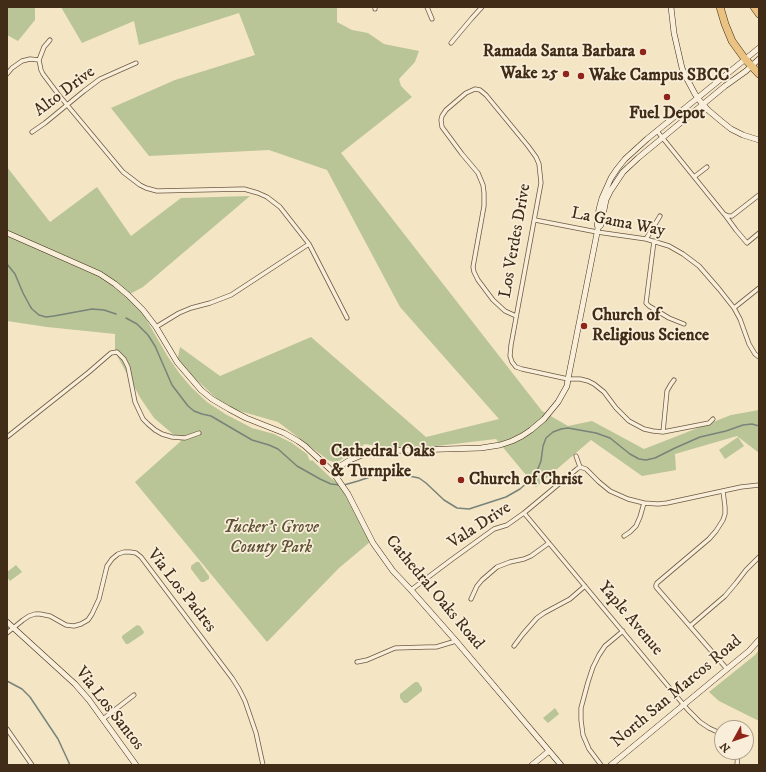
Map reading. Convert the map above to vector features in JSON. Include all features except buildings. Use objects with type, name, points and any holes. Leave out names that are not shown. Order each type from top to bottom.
[{"type":"highway","points":[[720,7],[732,41],[745,59],[759,74]]},
{"type":"highway","points":[[754,7],[759,14]]},
{"type":"main road","points":[[671,7],[674,34],[682,68],[692,88],[703,104],[721,121],[743,135],[759,140]]},
{"type":"main road","points":[[598,230],[597,224],[602,198],[611,178],[625,159],[759,48]]},
{"type":"main road","points":[[332,470],[350,460],[378,452],[481,448],[500,445],[512,441],[538,425],[558,402],[566,386],[598,230],[601,225],[606,200],[616,181],[631,164],[662,137],[746,71],[759,59]]},
{"type":"main road","name":"Cathedral Oaks Road","points":[[7,233],[100,274],[115,284],[143,310],[156,327],[177,362],[201,390],[212,399],[246,418],[280,431],[298,441],[332,470],[348,494],[384,560],[393,572],[412,590],[561,765]]},
{"type":"main road","name":"Via Los Santos","points":[[7,622],[75,684],[89,700],[136,765]]},
{"type":"main road","name":"North San Marcos Road","points":[[612,765],[727,670],[759,640]]},
{"type":"main road","points":[[532,765],[549,751]]},
{"type":"street","points":[[427,7],[432,19]]},
{"type":"street","points":[[451,43],[482,7]]},
{"type":"street","points":[[50,40],[44,47],[39,60],[41,70],[46,80],[123,172],[140,185],[157,191],[244,189],[267,197],[280,207],[309,244],[347,318]]},
{"type":"street","points":[[7,74],[12,68],[22,61],[30,59],[39,60]]},
{"type":"street","name":"Alto Drive","points":[[32,132],[100,79],[136,63]]},
{"type":"street","name":"Los Verdes Drive","points":[[516,316],[505,311],[493,300],[474,272],[473,267],[484,206],[483,185],[478,173],[442,127],[440,120],[446,110],[466,93],[475,89],[480,90],[486,95],[528,146],[539,164],[541,183],[510,356],[516,367],[568,379]]},
{"type":"street","points":[[657,131],[747,242],[759,233]]},
{"type":"street","points":[[694,177],[707,167]]},
{"type":"street","points":[[724,214],[732,216],[759,195]]},
{"type":"street","points":[[646,239],[660,216]]},
{"type":"street","name":"La Gama Way","points":[[535,220],[646,239],[669,246],[684,254],[699,266],[734,308],[740,319],[749,344],[755,354],[759,357]]},
{"type":"street","points":[[654,241],[646,303],[669,318],[684,324]]},
{"type":"street","points":[[156,327],[179,313],[231,295],[309,244]]},
{"type":"street","points":[[734,308],[759,288]]},
{"type":"street","points":[[7,437],[111,353],[117,352],[124,359],[128,367],[135,402],[143,419],[148,424],[155,430],[172,438],[185,438],[199,433]]},
{"type":"street","points":[[568,379],[580,379],[594,384],[604,392],[616,408],[629,421],[644,429],[663,432],[709,423],[713,420]]},
{"type":"street","points":[[663,432],[668,391],[674,380]]},
{"type":"street","points":[[576,456],[580,467],[586,469],[610,491],[628,499],[644,503],[667,503],[741,487],[759,485]]},
{"type":"street","name":"Vala Drive","points":[[412,590],[494,529],[507,525],[524,513],[580,467]]},
{"type":"street","points":[[723,491],[725,514],[716,531],[657,583],[656,587],[727,670]]},
{"type":"street","points":[[624,536],[636,526],[644,503]]},
{"type":"street","name":"Yaple Avenue","points":[[524,513],[684,705],[700,722],[714,730]]},
{"type":"street","points":[[471,600],[477,586],[497,567],[510,562],[524,560],[549,543]]},
{"type":"street","name":"Via Los Padres","points":[[7,633],[23,620],[35,614],[50,616],[66,625],[74,626],[88,620],[99,599],[107,566],[112,559],[118,554],[124,552],[136,553],[141,557],[239,689],[245,701],[256,733],[263,765]]},
{"type":"street","points":[[690,626],[725,596],[746,570],[759,557]]},
{"type":"street","points":[[514,646],[537,618],[570,599],[585,586]]},
{"type":"street","points":[[601,765],[589,749],[583,735],[581,708],[589,679],[599,654],[605,646],[623,631]]},
{"type":"street","points":[[358,662],[367,660],[395,648],[436,647],[456,641]]},
{"type":"street","points":[[103,719],[134,695]]},
{"type":"street","points":[[7,729],[32,765]]},
{"type":"green space","points":[[7,7],[35,7],[35,20],[18,41],[7,35]]},
{"type":"green space","points":[[61,7],[337,7],[337,22],[352,30],[368,33],[384,44],[419,51],[415,62],[399,79],[401,86],[412,97],[341,153],[542,411],[568,426],[592,421],[644,449],[731,415],[759,410],[759,453],[737,436],[675,454],[676,470],[642,476],[591,440],[536,487],[496,439],[403,450],[365,444],[336,463],[328,460],[278,422],[226,407],[177,362],[180,347],[220,376],[311,337],[426,437],[499,419],[400,307],[327,170],[269,150],[149,156],[111,108],[175,80],[255,55],[239,13],[139,45],[134,21],[82,43]]},
{"type":"green space","name":"Tucker's Grove County Park","points":[[7,167],[50,222],[97,187],[131,236],[181,198],[250,196],[143,287],[130,294],[143,308],[146,319],[168,357],[191,387],[207,402],[227,415],[252,428],[274,434],[292,443],[307,454],[310,461],[312,460],[339,484],[370,542],[339,568],[267,642],[135,482],[181,441],[154,418],[141,399],[115,352],[115,334],[7,321]]},
{"type":"green space","points":[[738,437],[744,446],[725,459],[719,450]]},
{"type":"green space","points":[[196,562],[199,562],[209,576],[209,579],[204,582],[201,582],[191,569],[191,566]]},
{"type":"green space","points":[[16,565],[22,572],[10,581],[7,577],[7,572]]},
{"type":"green space","points":[[137,625],[140,626],[144,632],[143,634],[126,644],[122,636]]},
{"type":"green space","points":[[759,650],[759,721],[719,701],[709,692],[755,655]]},
{"type":"green space","points":[[415,682],[418,682],[422,688],[422,691],[407,703],[404,703],[400,698],[400,694]]},
{"type":"green space","points":[[555,708],[559,714],[548,723],[543,718]]},
{"type":"waterway","points":[[7,264],[15,274],[30,306],[39,315],[46,317],[92,309],[104,310],[116,314]]},
{"type":"waterway","points":[[126,318],[137,324],[148,335],[155,346],[172,385],[188,406],[194,411],[211,416],[252,440],[278,449],[297,466],[331,484],[340,485]]},
{"type":"waterway","points":[[344,485],[370,477],[409,476],[419,478],[444,500],[457,508],[469,509],[506,497],[520,489],[537,471],[541,461],[543,446],[546,438],[553,432],[561,429],[568,428],[596,433],[610,438],[630,454],[639,459],[646,460],[655,458],[700,437],[726,431],[743,425],[752,424],[759,426]]},
{"type":"waterway","points":[[7,681],[22,689],[30,697],[58,739],[70,765]]},
{"type":"place","name":"Ramada Santa Barbara","points":[[643,52]]},
{"type":"place","name":"Wake 25","points":[[566,74]]},
{"type":"place","name":"Wake Campus SBCC","points":[[581,76]]},
{"type":"place","name":"Fuel Depot","points":[[667,97]]},
{"type":"place","name":"Church of Religious Science","points":[[584,326]]},
{"type":"place","name":"Cathedral Oaks & Turnpike","points":[[323,462]]},
{"type":"place","name":"Church of Christ","points":[[461,480]]}]
